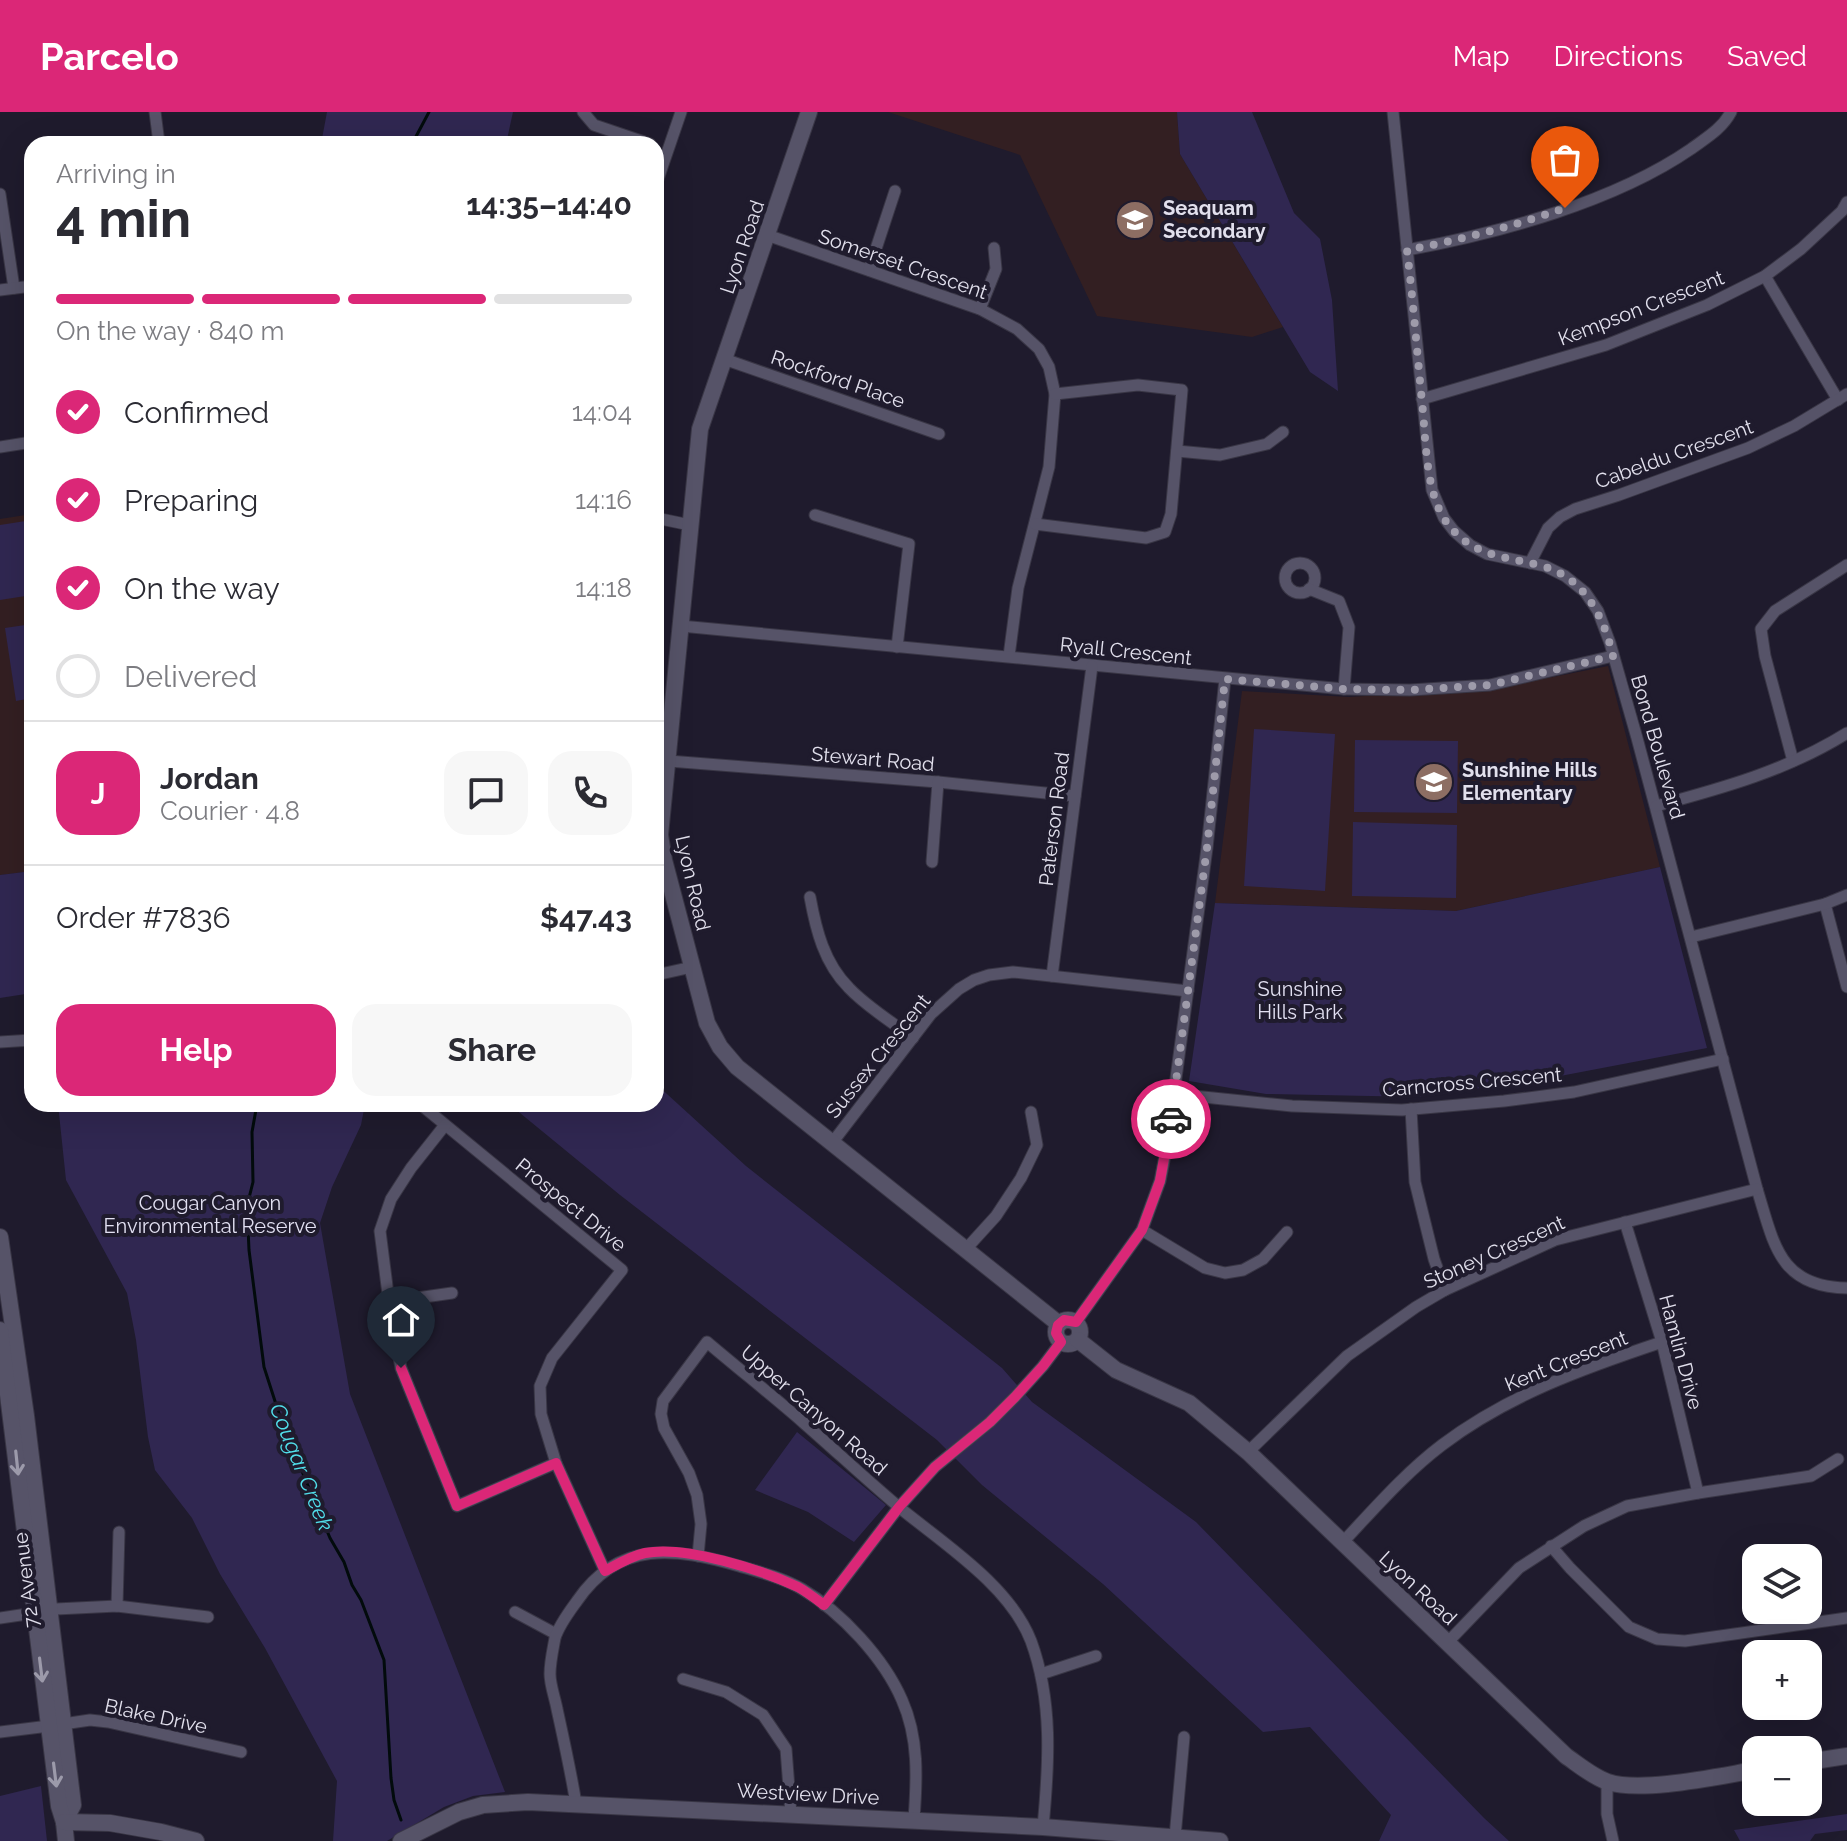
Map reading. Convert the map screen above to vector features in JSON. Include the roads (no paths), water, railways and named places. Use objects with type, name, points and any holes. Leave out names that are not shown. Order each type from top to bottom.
[{"type":"street","points":[[155,112],[158,136]]},
{"type":"street","points":[[583,112],[594,125],[626,136]]},
{"type":"street","points":[[664,144],[681,112]]},
{"type":"street","name":"Lyon Road","points":[[664,746],[681,626],[700,429],[809,112]]},
{"type":"street","name":"Bond Boulevard","points":[[1393,112],[1432,490],[1444,518],[1470,545],[1487,554],[1545,566],[1565,576],[1585,592],[1598,611],[1656,806],[1757,1189],[1775,1245],[1791,1269],[1808,1282],[1827,1288],[1847,1288]]},
{"type":"street","points":[[1407,250],[1540,217],[1640,180],[1710,136],[1731,112]]},
{"type":"street","points":[[869,270],[895,191]]},
{"type":"street","points":[[0,194],[14,288]]},
{"type":"street","name":"Kempson Crescent","points":[[1422,399],[1606,345],[1707,305],[1765,276],[1801,249],[1842,211],[1847,202]]},
{"type":"street","name":"Somerset Crescent","points":[[767,235],[980,309],[1017,329],[1039,349],[1049,367],[1055,394],[1049,467],[1018,588],[1009,656]]},
{"type":"street","points":[[980,309],[996,269],[994,248]]},
{"type":"street","points":[[1765,276],[1843,397]]},
{"type":"street","points":[[0,290],[24,287]]},
{"type":"street","name":"Rockford Place","points":[[724,359],[939,434]]},
{"type":"street","points":[[1035,524],[1146,538],[1165,532],[1171,514],[1182,390],[1138,385],[1055,394]]},
{"type":"street","name":"Cabeldu Crescent","points":[[1530,563],[1548,528],[1575,509],[1748,448],[1843,397]]},
{"type":"street","points":[[1177,451],[1220,455],[1267,444],[1283,432]]},
{"type":"street","points":[[0,447],[24,443]]},
{"type":"street","points":[[815,515],[909,544],[897,647]]},
{"type":"street","points":[[664,520],[690,525]]},
{"type":"street","points":[[1793,761],[1765,656],[1761,629],[1775,611],[1847,565]]},
{"type":"street","points":[[1309,589],[1339,601],[1349,627],[1344,689]]},
{"type":"street","name":"Ryall Crescent","points":[[681,626],[1344,689],[1410,690],[1490,685],[1613,656]]},
{"type":"street","name":"Paterson Road","points":[[1052,976],[1092,666]]},
{"type":"street","points":[[824,1605],[899,1507],[935,1467],[990,1422],[1070,1341],[1056,1333],[1142,1230],[1160,1181],[1167,1145],[1207,848],[1225,679]]},
{"type":"street","points":[[1656,806],[1736,784],[1793,761],[1847,733]]},
{"type":"street","name":"Stewart Road","points":[[664,760],[1075,796]]},
{"type":"street","points":[[932,862],[938,782]]},
{"type":"street","name":"Lyon Road","points":[[664,860],[707,1023],[720,1047],[737,1067],[966,1249],[1067,1323]]},
{"type":"street","points":[[1691,937],[1825,904],[1847,895]]},
{"type":"street","points":[[810,897],[816,930],[835,971],[849,988],[913,1038]]},
{"type":"street","points":[[1825,904],[1847,987]]},
{"type":"street","points":[[664,973],[692,967]]},
{"type":"street","name":"Sussex Crescent","points":[[832,1143],[931,1014],[974,980],[1013,972],[1188,991]]},
{"type":"street","points":[[0,1042],[24,1040]]},
{"type":"street","name":"Carncross Crescent","points":[[1174,1094],[1292,1106],[1411,1109],[1574,1092],[1723,1059]]},
{"type":"street","points":[[1411,1109],[1415,1182],[1445,1290]]},
{"type":"street","name":"Prospect Drive","points":[[430,1112],[622,1270],[552,1358],[540,1386],[541,1414],[556,1463],[605,1571]]},
{"type":"street","points":[[966,1249],[996,1216],[1037,1145],[1031,1112]]},
{"type":"street","points":[[445,1125],[391,1199],[380,1231],[401,1368],[457,1506],[556,1463]]},
{"type":"street","name":"Stoney Crescent","points":[[1248,1452],[1347,1356],[1445,1290],[1555,1240],[1757,1189]]},
{"type":"street","name":"Hamlin Drive","points":[[1625,1222],[1662,1342],[1698,1493]]},
{"type":"street","points":[[1142,1230],[1205,1268],[1225,1273],[1243,1270],[1263,1259],[1287,1232]]},
{"type":"street","name":"72 Avenue","points":[[0,1237],[26,1416],[42,1612]]},
{"type":"street","points":[[389,1302],[452,1293]]},
{"type":"street","name":"72 Avenue","points":[[0,1330],[42,1612],[56,1725],[59,1806],[66,1841]]},
{"type":"street","name":"Lyon Road","points":[[1070,1341],[1116,1370],[1189,1403],[1248,1452],[1566,1756],[1607,1782],[1627,1786],[1742,1772]]},
{"type":"street","name":"Upper Canyon Road","points":[[698,1556],[701,1524],[697,1495],[689,1473],[664,1428],[661,1414],[663,1401],[707,1342],[972,1566],[1012,1609],[1030,1638],[1046,1698],[1049,1758],[1043,1827]]},
{"type":"street","name":"Kent Crescent","points":[[1342,1543],[1394,1487],[1441,1446],[1484,1416],[1536,1388],[1662,1342]]},
{"type":"street","points":[[1447,1643],[1519,1568],[1584,1526],[1627,1506],[1811,1476],[1838,1459]]},
{"type":"street","points":[[117,1606],[119,1532]]},
{"type":"street","points":[[1551,1546],[1629,1627],[1657,1639],[1685,1641],[1847,1618]]},
{"type":"street","points":[[576,1804],[550,1674],[556,1634],[585,1590],[605,1571],[629,1558],[661,1551],[698,1556],[767,1574],[800,1588],[847,1625],[882,1665],[903,1701],[912,1729],[916,1757],[914,1819]]},
{"type":"street","points":[[0,1618],[56,1609],[117,1606],[208,1617]]},
{"type":"street","points":[[515,1612],[556,1634]]},
{"type":"street","points":[[1041,1674],[1096,1656]]},
{"type":"street","points":[[683,1679],[726,1692],[763,1715],[786,1749],[791,1814]]},
{"type":"street","name":"Blake Drive","points":[[0,1732],[90,1720],[241,1752]]},
{"type":"street","points":[[1175,1837],[1184,1737]]},
{"type":"street","points":[[1822,1760],[1847,1756]]},
{"type":"street","points":[[1607,1782],[1607,1814],[1613,1841]]},
{"type":"street","name":"Westview Drive","points":[[401,1841],[459,1812],[483,1805],[528,1802],[914,1819],[1220,1841]]},
{"type":"street","points":[[64,1822],[110,1823],[196,1841]]},
{"type":"waterway","name":"Cougar Creek","points":[[416,136],[429,112]]},
{"type":"waterway","name":"Cougar Creek","points":[[256,1112],[252,1132],[253,1182],[247,1206],[249,1250],[264,1367],[283,1426],[330,1538],[361,1600],[384,1660],[391,1778],[401,1820]]},
{"type":"place","name":"Seaquam Secondary","points":[[1135,220]]},
{"type":"place","name":"Sunshine Hills Elementary","points":[[1434,782]]},
{"type":"park label","name":"Sunshine Hills Park","points":[[1300,1000]]},
{"type":"park label","name":"Cougar Canyon Environmental Reserve","points":[[210,1214]]}]
